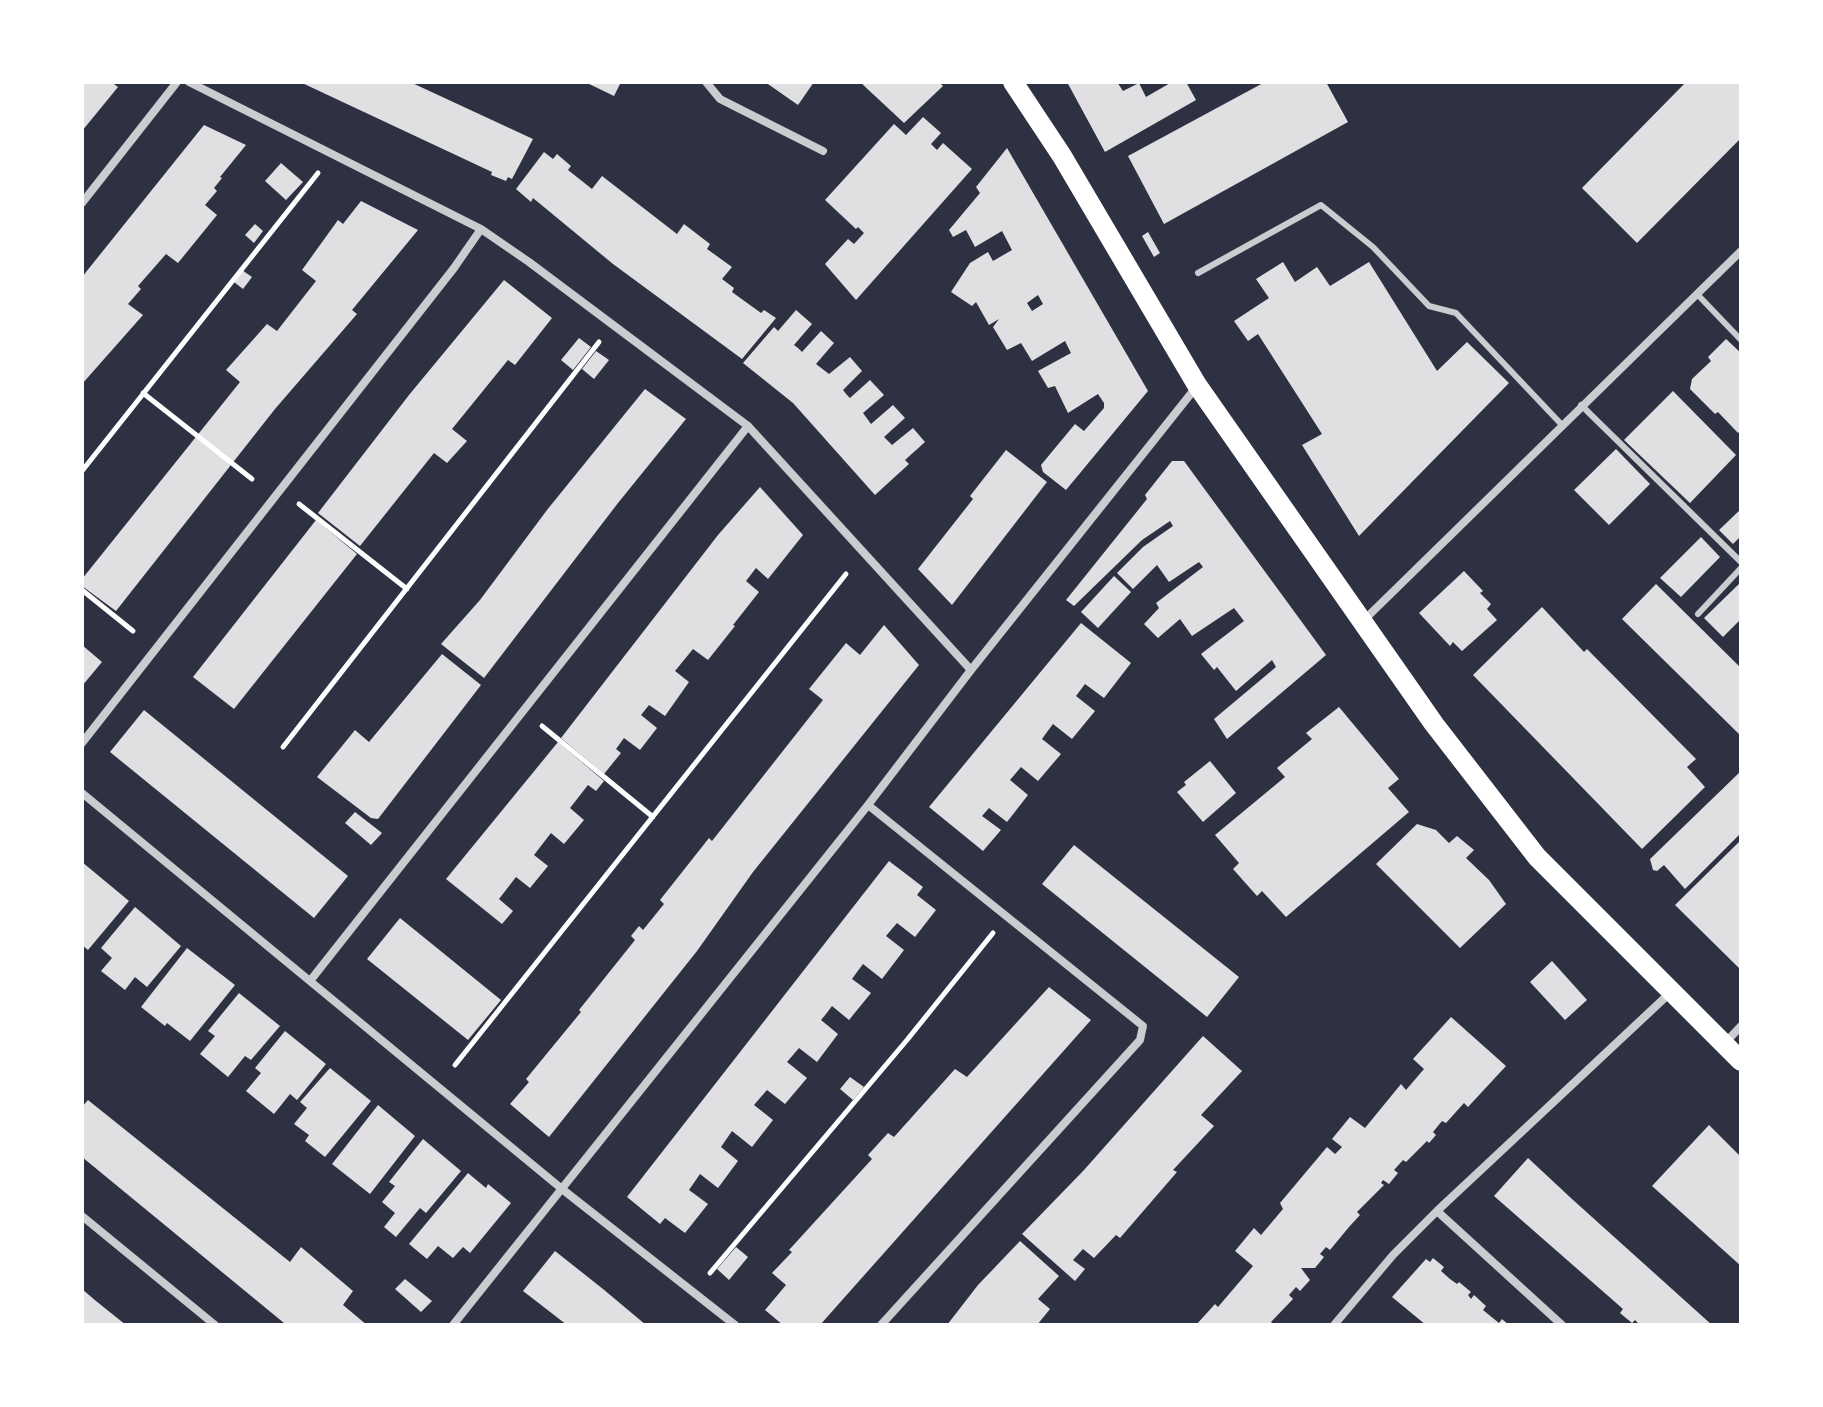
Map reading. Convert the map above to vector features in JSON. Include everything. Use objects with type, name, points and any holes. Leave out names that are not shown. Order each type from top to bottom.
[{"type":"main road","points":[[1013,82],[1062,156],[1197,385],[1434,724],[1537,857],[1741,1061]]},
{"type":"street","points":[[82,203],[177,82]]},
{"type":"street","points":[[189,82],[481,229],[748,426],[971,670]]},
{"type":"street","points":[[706,82],[720,99],[823,151]]},
{"type":"street","points":[[82,743],[454,268],[481,229]]},
{"type":"street","points":[[1361,622],[1741,251]]},
{"type":"street","points":[[453,1325],[868,805],[1197,385]]},
{"type":"street","points":[[310,981],[748,426]]},
{"type":"street","points":[[82,793],[562,1189],[735,1325]]},
{"type":"street","points":[[868,805],[1143,1026],[1140,1040],[881,1325]]},
{"type":"street","points":[[1334,1325],[1393,1255],[1437,1211],[1672,992]]},
{"type":"street","points":[[1724,1044],[1741,1026]]},
{"type":"street","points":[[1437,1211],[1562,1325]]},
{"type":"street","points":[[82,1216],[215,1325]]},
{"type":"lane","points":[[1198,273],[1321,205],[1373,247],[1429,306],[1456,313],[1562,425]]},
{"type":"lane","points":[[1697,294],[1741,340]]},
{"type":"lane","points":[[1581,405],[1741,565],[1698,614]]},
{"type":"path","points":[[82,471],[318,173]]},
{"type":"path","points":[[283,747],[599,342]]},
{"type":"path","points":[[143,393],[252,479]]},
{"type":"path","points":[[299,504],[407,589]]},
{"type":"path","points":[[455,1065],[846,574]]},
{"type":"path","points":[[82,590],[133,631]]},
{"type":"path","points":[[542,726],[653,817]]},
{"type":"path","points":[[710,1273],[898,1052],[994,932]]},
{"type":"building","points":[[82,82],[111,82],[118,87],[82,131]]},
{"type":"building","points":[[300,82],[410,82],[533,139],[512,179],[508,177],[506,181]]},
{"type":"building","points":[[585,82],[621,82],[614,96]]},
{"type":"building","points":[[765,82],[814,82],[798,105]]},
{"type":"building","points":[[860,82],[939,82],[943,86],[904,123]]},
{"type":"building","points":[[1067,82],[1117,82],[1123,91],[1139,83],[1146,97],[1172,82],[1186,82],[1196,100],[1105,152]]},
{"type":"building","points":[[1265,82],[1326,82],[1348,122],[1164,224],[1128,156]]},
{"type":"building","points":[[1686,82],[1741,82],[1741,138],[1637,243],[1582,188]]},
{"type":"building","points":[[923,117],[941,133],[931,144],[937,150],[943,143],[972,169],[856,300],[825,264],[848,239],[854,244],[864,233],[825,200],[894,124],[906,135]]},
{"type":"building","points":[[204,125],[246,145],[220,177],[214,188],[217,191],[205,205],[217,215],[178,263],[166,254],[138,286],[141,289],[128,304],[143,315],[82,384],[82,277]]},
{"type":"building","points":[[1007,148],[1148,391],[1066,490],[1043,472],[1041,465],[1075,424],[1084,431],[1104,408],[1104,403],[1098,394],[1068,413],[1055,386],[1048,388],[1038,371],[1071,353],[1065,341],[1032,361],[1021,343],[1007,350],[993,327],[999,319],[989,325],[976,302],[972,306],[951,292],[970,263],[988,252],[993,261],[1012,250],[1002,231],[975,247],[966,230],[953,237],[949,230],[980,193],[976,187]],"holes":[[[1038,295],[1043,304],[1032,311],[1027,303]]]},
{"type":"building","points":[[544,152],[553,159],[557,154],[571,166],[568,170],[592,189],[602,176],[677,234],[684,224],[710,244],[707,249],[732,267],[722,279],[734,288],[732,292],[761,313],[764,310],[776,318],[742,359],[613,264],[533,198],[531,202],[516,189]]},
{"type":"building","points":[[281,163],[303,182],[286,200],[265,181]]},
{"type":"building","points":[[361,201],[418,230],[352,310],[357,314],[275,409],[116,611],[82,586],[82,579],[240,382],[226,370],[267,324],[277,331],[316,281],[302,270],[338,220],[343,224]]},
{"type":"building","points":[[255,224],[263,231],[254,243],[245,235]]},
{"type":"building","points":[[1148,232],[1160,253],[1154,257],[1142,236]]},
{"type":"building","points":[[1283,262],[1295,282],[1317,267],[1330,286],[1369,262],[1437,371],[1467,342],[1509,383],[1359,536],[1302,445],[1322,434],[1258,334],[1248,341],[1234,321],[1269,298],[1256,279]]},
{"type":"building","points":[[242,270],[252,277],[243,289],[234,282]]},
{"type":"building","points":[[504,280],[552,318],[515,365],[508,360],[452,429],[467,441],[447,463],[434,453],[360,546],[318,513],[409,395]]},
{"type":"building","points":[[796,310],[812,324],[794,345],[802,352],[821,331],[834,343],[816,364],[829,374],[850,357],[862,371],[843,390],[847,395],[850,398],[870,380],[884,395],[863,413],[871,424],[893,405],[905,418],[884,437],[892,445],[913,428],[925,442],[905,460],[909,464],[875,495],[793,403],[743,363],[774,327],[778,331]]},
{"type":"building","points":[[579,338],[591,347],[573,370],[561,360]]},
{"type":"building","points":[[1726,339],[1741,353],[1741,430],[1738,433],[1690,389],[1692,379],[1711,361],[1708,357]]},
{"type":"building","points":[[596,351],[609,360],[594,379],[582,369]]},
{"type":"building","points":[[645,389],[686,419],[484,678],[441,644],[480,600],[547,510]]},
{"type":"building","points":[[1673,391],[1736,455],[1690,503],[1624,440]]},
{"type":"building","points":[[1616,449],[1650,484],[1609,525],[1574,490]]},
{"type":"building","points":[[1006,450],[1047,482],[952,605],[918,569],[973,499],[970,496]]},
{"type":"building","points":[[1172,461],[1184,461],[1326,655],[1227,739],[1214,719],[1276,667],[1272,660],[1236,691],[1217,667],[1214,670],[1201,654],[1244,621],[1234,608],[1192,636],[1180,619],[1158,638],[1144,624],[1159,608],[1156,603],[1203,567],[1199,562],[1169,582],[1157,565],[1133,589],[1117,573],[1143,547],[1173,526],[1170,521],[1142,540],[1074,606],[1066,600],[1147,499],[1145,495]]},
{"type":"building","points":[[760,487],[803,535],[768,579],[756,568],[746,581],[759,592],[735,626],[708,660],[693,649],[675,671],[689,682],[665,716],[649,705],[641,715],[657,728],[640,750],[624,738],[616,749],[621,753],[604,774],[561,738],[718,535]]},
{"type":"building","points":[[1741,509],[1741,536],[1733,544],[1719,530]]},
{"type":"building","points":[[316,520],[357,554],[234,709],[193,677]]},
{"type":"building","points":[[1701,537],[1720,557],[1681,597],[1660,578]]},
{"type":"building","points":[[1464,571],[1483,591],[1480,593],[1491,604],[1487,609],[1497,620],[1462,651],[1453,642],[1450,646],[1419,613]]},
{"type":"building","points":[[1114,576],[1131,592],[1098,628],[1081,612]]},
{"type":"building","points":[[1741,582],[1741,619],[1723,637],[1704,618]]},
{"type":"building","points":[[1656,584],[1741,668],[1741,736],[1622,619]]},
{"type":"building","points":[[1542,607],[1584,652],[1587,649],[1696,759],[1687,767],[1705,787],[1642,849],[1473,675]]},
{"type":"building","points":[[1081,623],[1131,663],[1104,698],[1085,684],[1076,696],[1095,711],[1072,739],[1053,724],[1042,739],[1061,754],[1038,781],[1021,767],[1010,780],[1028,795],[1007,822],[989,808],[982,816],[1001,830],[983,851],[929,807]]},
{"type":"building","points":[[884,625],[919,665],[753,872],[697,951],[549,1137],[510,1104],[529,1082],[526,1079],[635,940],[631,936],[639,926],[643,930],[664,904],[660,900],[709,838],[712,841],[823,700],[809,689],[846,643],[860,655]]},
{"type":"building","points":[[82,645],[102,662],[82,686]]},
{"type":"building","points":[[442,654],[481,685],[378,819],[371,818],[317,777],[355,730],[369,742]]},
{"type":"building","points":[[1339,707],[1399,779],[1388,788],[1409,812],[1286,917],[1262,891],[1257,896],[1233,869],[1239,863],[1215,835],[1285,777],[1277,768],[1312,739],[1306,733]]},
{"type":"building","points":[[144,710],[348,876],[314,918],[110,752]]},
{"type":"building","points":[[558,742],[604,781],[596,791],[588,785],[570,808],[584,820],[564,844],[551,833],[534,855],[548,866],[530,888],[516,877],[499,899],[513,911],[502,924],[446,879]]},
{"type":"building","points":[[1210,761],[1236,793],[1203,822],[1177,792],[1186,785],[1184,782]]},
{"type":"building","points":[[1741,771],[1741,833],[1685,889],[1664,865],[1657,871],[1653,870],[1650,859]]},
{"type":"building","points":[[355,812],[382,833],[371,845],[345,823]]},
{"type":"building","points":[[1417,824],[1436,830],[1449,843],[1457,836],[1474,850],[1466,858],[1489,880],[1506,904],[1460,948],[1376,864]]},
{"type":"building","points":[[1741,840],[1741,970],[1675,905]]},
{"type":"building","points":[[1074,845],[1239,977],[1207,1017],[1042,884]]},
{"type":"building","points":[[889,861],[923,887],[917,895],[936,910],[915,937],[897,923],[886,936],[904,950],[882,979],[863,964],[852,979],[871,993],[849,1020],[832,1006],[821,1020],[838,1034],[817,1062],[799,1048],[787,1062],[807,1078],[785,1104],[767,1090],[754,1105],[773,1120],[752,1147],[732,1131],[721,1147],[738,1161],[718,1188],[700,1174],[689,1190],[708,1204],[685,1233],[665,1218],[660,1224],[627,1197]]},
{"type":"building","points":[[82,862],[129,901],[88,950],[82,945]]},
{"type":"building","points":[[135,907],[181,946],[147,987],[135,977],[125,990],[101,971],[112,958],[101,948]]},
{"type":"building","points":[[400,918],[501,1000],[468,1040],[367,959]]},
{"type":"building","points":[[187,948],[235,985],[190,1041],[141,1007]]},
{"type":"building","points":[[1552,961],[1587,1000],[1565,1020],[1530,982]]},
{"type":"building","points":[[1049,987],[1091,1020],[820,1325],[783,1325],[765,1310],[786,1285],[772,1273],[792,1252],[789,1250],[872,1159],[868,1155],[888,1133],[894,1137],[955,1069],[967,1077]]},
{"type":"building","points":[[239,993],[280,1026],[251,1060],[245,1056],[228,1077],[200,1054],[215,1036],[208,1031]]},
{"type":"building","points":[[1451,1017],[1506,1066],[1468,1107],[1464,1103],[1446,1123],[1442,1121],[1429,1143],[1427,1141],[1406,1162],[1403,1160],[1394,1170],[1398,1173],[1389,1184],[1383,1180],[1381,1183],[1384,1185],[1357,1212],[1360,1215],[1330,1250],[1326,1247],[1320,1254],[1324,1257],[1315,1268],[1301,1268],[1310,1280],[1300,1291],[1296,1287],[1289,1295],[1293,1299],[1271,1322],[1274,1325],[1196,1325],[1215,1304],[1218,1307],[1253,1266],[1235,1251],[1254,1228],[1261,1235],[1283,1209],[1280,1203],[1327,1147],[1335,1154],[1342,1147],[1332,1139],[1350,1117],[1365,1128],[1401,1084],[1406,1090],[1424,1069],[1413,1059]]},
{"type":"building","points":[[285,1031],[326,1064],[297,1100],[290,1094],[274,1114],[246,1091],[261,1073],[255,1068]]},
{"type":"building","points":[[1203,1036],[1242,1071],[1201,1115],[1214,1126],[1173,1170],[1177,1172],[1120,1238],[1116,1235],[1094,1258],[1083,1249],[1073,1260],[1085,1269],[1075,1281],[1022,1234],[1084,1170]]},
{"type":"building","points":[[330,1068],[371,1101],[325,1157],[305,1141],[309,1135],[294,1124],[307,1108],[300,1102]]},
{"type":"building","points":[[850,1077],[864,1087],[853,1100],[840,1089]]},
{"type":"building","points":[[88,1100],[290,1262],[301,1247],[353,1291],[343,1305],[367,1325],[284,1323],[82,1157],[82,1107]]},
{"type":"building","points":[[378,1105],[415,1136],[370,1194],[332,1164]]},
{"type":"building","points":[[1709,1125],[1741,1157],[1741,1266],[1652,1186]]},
{"type":"building","points":[[423,1139],[461,1171],[426,1213],[420,1208],[396,1237],[384,1227],[395,1213],[382,1202],[395,1186],[389,1182]]},
{"type":"building","points":[[1528,1158],[1712,1325],[1640,1325],[1635,1320],[1632,1323],[1620,1313],[1623,1309],[1494,1196]]},
{"type":"building","points":[[468,1173],[486,1188],[488,1184],[511,1203],[470,1253],[463,1247],[453,1258],[438,1246],[427,1259],[409,1244]]},
{"type":"building","points":[[1020,1241],[1059,1276],[1038,1299],[1050,1309],[1037,1325],[947,1325],[978,1285]]},
{"type":"building","points":[[736,1247],[748,1257],[729,1280],[717,1269]]},
{"type":"building","points":[[555,1251],[646,1325],[567,1325],[523,1291]]},
{"type":"building","points":[[1433,1258],[1444,1267],[1441,1271],[1471,1292],[1468,1295],[1471,1299],[1474,1295],[1486,1306],[1483,1310],[1499,1323],[1502,1319],[1509,1325],[1426,1325],[1392,1297],[1426,1259],[1430,1262]]},
{"type":"building","points":[[405,1279],[432,1301],[421,1312],[395,1289]]},
{"type":"building","points":[[82,1289],[96,1301],[126,1325],[82,1325]]}]
